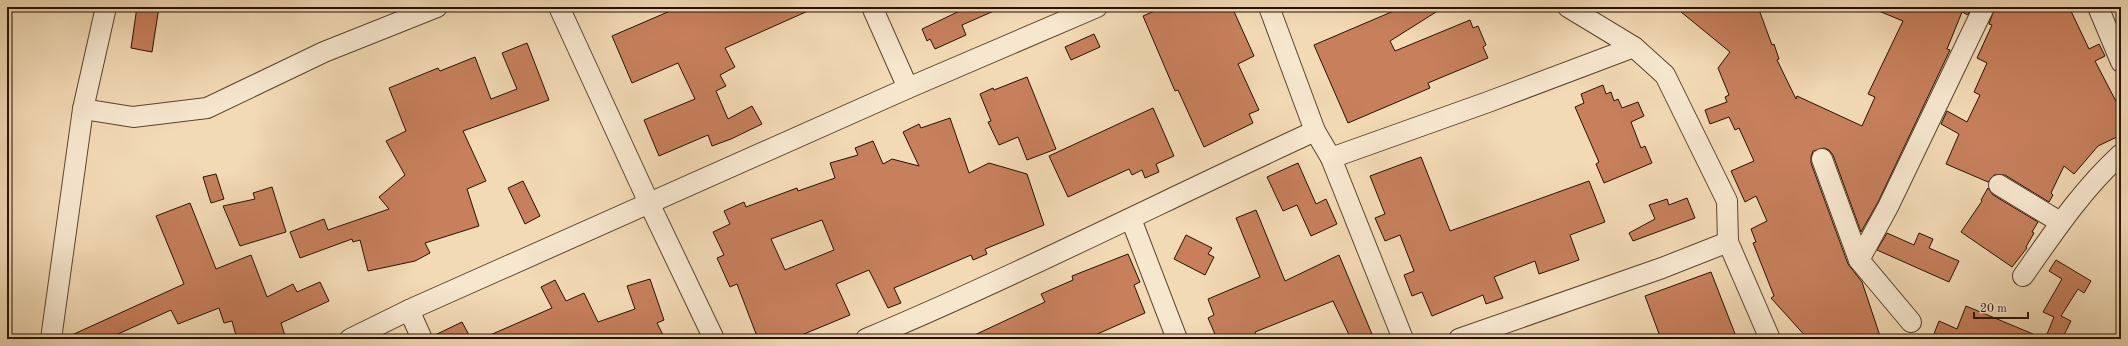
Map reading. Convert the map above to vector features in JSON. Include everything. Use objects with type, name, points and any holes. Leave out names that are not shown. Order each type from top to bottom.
[{"type":"street","points":[[51,339],[82,109],[106,7]]},
{"type":"street","points":[[82,109],[133,117],[207,108],[324,52],[437,7]]},
{"type":"street","points":[[560,7],[649,203],[714,339]]},
{"type":"street","points":[[872,7],[908,88]]},
{"type":"street","points":[[350,339],[409,310],[649,203],[908,88],[1097,7]]},
{"type":"street","points":[[1269,7],[1314,131],[1331,158],[1403,339]]},
{"type":"street","points":[[1568,7],[1634,47],[1665,75],[1727,201],[1728,242],[1770,339]]},
{"type":"street","points":[[1859,260],[1888,208],[1984,7]]},
{"type":"street","points":[[2098,7],[2121,62]]},
{"type":"street","points":[[1331,158],[1634,47]]},
{"type":"street","points":[[866,339],[1130,220],[1230,170],[1314,131]]},
{"type":"street","points":[[2023,276],[2060,222],[2089,185],[2121,154]]},
{"type":"street","points":[[1822,159],[1859,260],[1910,322]]},
{"type":"street","points":[[1998,186],[2060,222]]},
{"type":"street","points":[[1130,220],[1177,339]]},
{"type":"street","points":[[1459,339],[1662,268],[1728,242]]},
{"type":"street","points":[[409,310],[422,339]]},
{"type":"building","points":[[137,7],[159,7],[152,52],[131,48]]},
{"type":"building","points":[[668,7],[817,7],[725,48],[735,67],[720,75],[726,86],[716,91],[728,119],[752,106],[762,124],[731,139],[712,146],[708,135],[659,156],[644,120],[695,99],[678,63],[632,83],[612,36],[670,11]]},
{"type":"building","points":[[968,7],[1003,7],[962,25],[966,35],[935,49],[930,39],[927,41],[922,29]]},
{"type":"building","points":[[1164,7],[1232,7],[1254,56],[1238,64],[1259,110],[1249,114],[1253,123],[1204,147],[1178,90],[1175,91],[1143,16]]},
{"type":"building","points":[[1403,7],[1444,7],[1390,41],[1395,51],[1470,20],[1473,28],[1478,26],[1486,45],[1483,47],[1488,58],[1428,83],[1430,88],[1348,123],[1314,45]]},
{"type":"building","points":[[1675,7],[1758,7],[1772,45],[1774,44],[1779,59],[1777,60],[1796,99],[1797,96],[1862,126],[1875,97],[1868,94],[1903,21],[1869,7],[1971,7],[1968,15],[1962,12],[1947,49],[1950,50],[1878,202],[1861,232],[1833,155],[1829,150],[1824,148],[1813,151],[1811,157],[1811,163],[1848,264],[1862,282],[1881,339],[1808,339],[1771,298],[1774,296],[1753,243],[1756,242],[1751,229],[1767,221],[1756,196],[1745,202],[1731,171],[1754,161],[1739,128],[1735,130],[1729,117],[1710,124],[1705,110],[1727,102],[1725,97],[1729,95],[1718,68],[1730,52]]},
{"type":"building","points":[[1995,7],[2069,7],[2089,49],[2099,44],[2105,56],[2095,61],[2121,111],[2121,135],[2098,146],[2074,174],[2064,166],[2051,193],[2053,195],[2049,202],[2005,175],[1994,175],[1988,182],[1946,164],[1959,134],[1941,124],[1947,111],[1967,122],[1980,95],[1974,92],[1987,63],[1977,58],[1992,25],[1989,24]]},
{"type":"building","points":[[1094,34],[1100,47],[1071,60],[1065,47]]},
{"type":"building","points":[[527,43],[549,100],[463,131],[486,181],[467,189],[479,226],[425,243],[430,253],[415,261],[368,271],[360,240],[353,242],[352,239],[300,258],[290,232],[324,219],[328,230],[389,209],[379,197],[405,175],[386,141],[406,131],[389,88],[438,68],[440,71],[475,57],[491,99],[517,89],[502,53]]},
{"type":"building","points":[[1027,77],[1056,149],[1027,160],[1018,137],[999,145],[988,122],[991,121],[980,94],[993,88],[994,90]]},
{"type":"building","points":[[1603,85],[1606,94],[1611,92],[1614,101],[1618,99],[1622,108],[1638,102],[1644,116],[1631,122],[1641,148],[1645,146],[1652,163],[1604,183],[1596,164],[1599,162],[1575,107],[1584,103],[1581,94]]},
{"type":"building","points":[[1153,108],[1174,156],[1156,164],[1159,172],[1145,178],[1142,170],[1132,175],[1129,169],[1068,197],[1049,156]]},
{"type":"building","points":[[950,118],[969,173],[989,163],[1027,174],[1044,225],[985,249],[987,254],[973,260],[971,255],[894,288],[901,303],[888,308],[869,270],[836,284],[850,315],[792,339],[758,339],[737,284],[730,287],[717,258],[724,255],[713,232],[730,224],[724,211],[744,202],[746,207],[797,188],[798,191],[835,178],[830,163],[858,155],[855,148],[873,141],[883,164],[892,159],[919,166],[903,132],[919,124],[921,128]],"holes":[[[822,220],[834,250],[785,270],[771,239]]]},
{"type":"building","points":[[1421,157],[1450,231],[1589,181],[1605,222],[1570,235],[1579,260],[1539,274],[1535,261],[1494,277],[1503,298],[1486,304],[1483,295],[1432,316],[1422,292],[1412,296],[1404,275],[1414,271],[1400,235],[1385,241],[1375,218],[1385,214],[1370,176]]},
{"type":"building","points":[[1298,163],[1316,204],[1326,199],[1337,224],[1311,236],[1297,205],[1283,211],[1267,177]]},
{"type":"building","points":[[216,174],[224,199],[211,203],[203,177]]},
{"type":"building","points":[[523,181],[540,216],[525,224],[508,188]]},
{"type":"building","points":[[272,187],[286,232],[240,246],[223,206],[255,199],[253,193]]},
{"type":"building","points":[[1988,188],[1993,195],[2038,222],[2032,232],[2034,233],[2026,247],[2027,248],[2012,267],[1961,232],[1982,201],[1981,200]]},
{"type":"building","points":[[1687,198],[1695,218],[1633,241],[1629,233],[1655,219],[1649,205],[1667,199],[1669,205]]},
{"type":"building","points":[[190,203],[216,269],[251,255],[267,297],[293,284],[297,292],[320,282],[329,301],[281,323],[286,339],[237,339],[232,321],[224,323],[219,308],[178,324],[171,310],[107,339],[63,339],[184,284],[156,216]]},
{"type":"building","points":[[1256,210],[1285,281],[1339,255],[1374,339],[1351,339],[1333,301],[1255,332],[1258,339],[1217,339],[1208,318],[1214,315],[1208,299],[1260,277],[1236,218]]},
{"type":"building","points":[[1887,233],[1914,245],[1919,233],[1933,239],[1929,248],[1959,261],[1949,282],[1877,250]]},
{"type":"building","points":[[1186,235],[1212,248],[1208,254],[1214,257],[1205,275],[1174,259]]},
{"type":"building","points":[[1128,254],[1140,282],[1134,285],[1145,313],[1086,339],[966,339],[1045,302],[1041,294],[1073,280],[1072,276]]},
{"type":"building","points":[[2056,260],[2091,281],[2084,293],[2078,289],[2061,316],[2071,321],[2062,339],[2045,339],[2054,317],[2043,312],[2062,279],[2049,271]]},
{"type":"building","points":[[1711,272],[1737,339],[1661,339],[1645,296]]},
{"type":"building","points":[[650,279],[664,320],[657,323],[665,339],[481,339],[552,308],[541,287],[555,280],[566,301],[584,293],[598,322],[635,309],[627,286]]},
{"type":"building","points":[[1966,306],[2045,339],[1932,339],[1939,321],[1957,329]]},
{"type":"building","points":[[462,322],[469,335],[461,339],[433,339],[433,336]]}]
